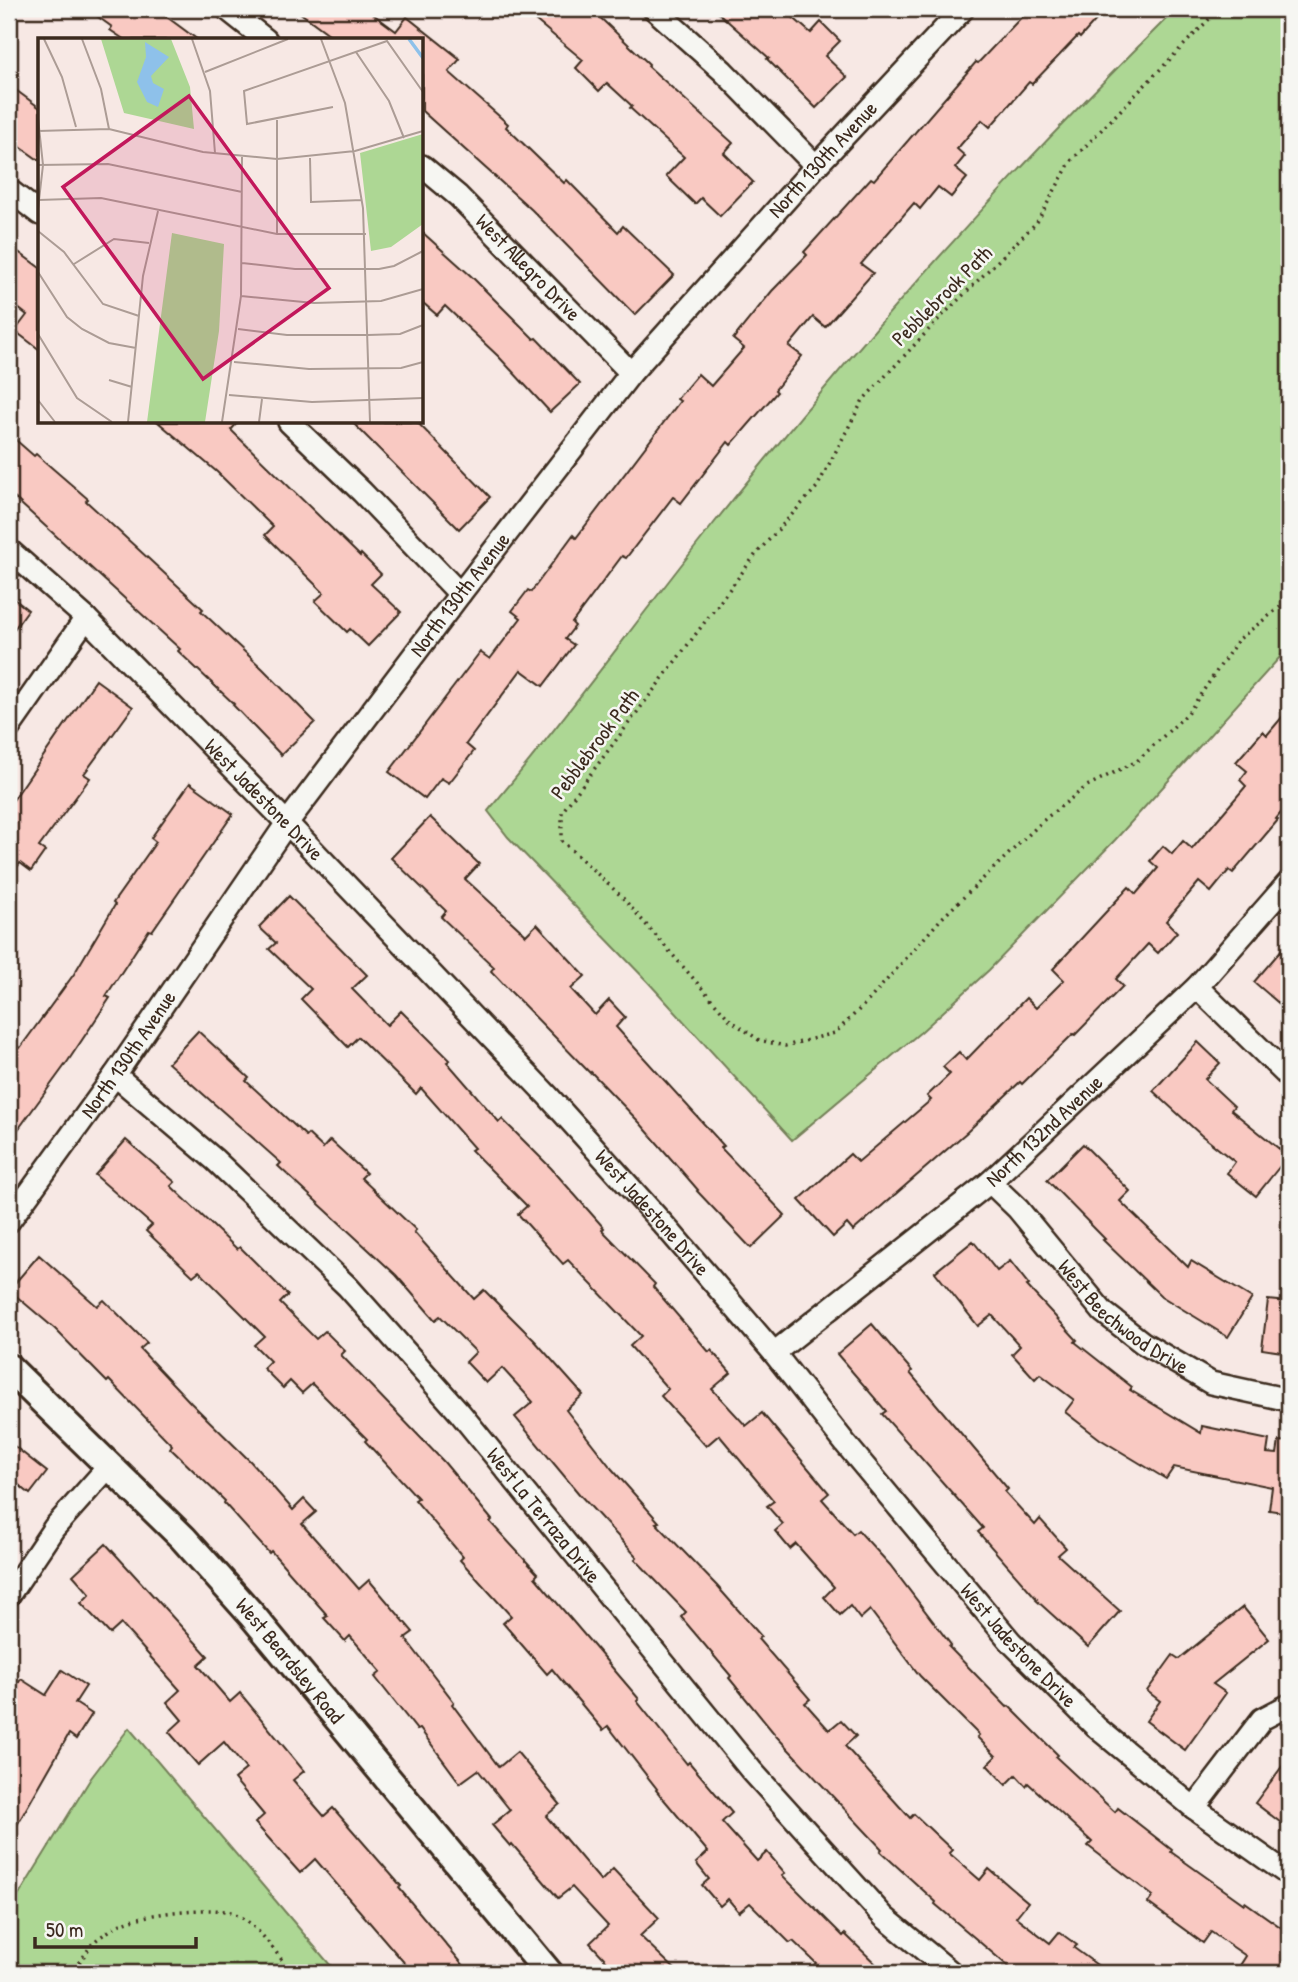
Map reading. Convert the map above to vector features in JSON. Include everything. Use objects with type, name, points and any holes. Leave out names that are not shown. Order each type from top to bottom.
[{"type":"street","points":[[227,9],[263,38]]},
{"type":"street","points":[[654,9],[723,71],[816,166]]},
{"type":"street","name":"North 130th Avenue","points":[[9,1221],[115,1075],[287,823],[631,373],[816,166],[963,9]]},
{"type":"street","name":"West Allegro Drive","points":[[424,168],[458,196],[631,373]]},
{"type":"street","points":[[9,190],[38,212]]},
{"type":"street","points":[[291,424],[362,492],[460,594]]},
{"type":"street","name":"West Jadestone Drive","points":[[9,550],[86,618],[548,1096],[774,1353],[845,1443],[1011,1642],[1097,1727],[1194,1808],[1289,1875]]},
{"type":"street","points":[[9,728],[86,618]]},
{"type":"street","name":"North 132nd Avenue","points":[[774,1353],[990,1182],[1197,987],[1289,882]]},
{"type":"street","points":[[1197,987],[1289,1077]]},
{"type":"street","name":"West La Terraza Drive","points":[[115,1075],[215,1160],[348,1287],[460,1413],[751,1770],[884,1917],[952,1973]]},
{"type":"street","name":"West Beechwood Drive","points":[[990,1182],[1018,1209],[1103,1312],[1143,1343],[1211,1383],[1289,1400]]},
{"type":"street","name":"West Beardsley Road","points":[[9,1368],[183,1538],[251,1614],[549,1973]]},
{"type":"street","points":[[9,1595],[54,1528],[110,1465]]},
{"type":"street","points":[[1194,1808],[1262,1718],[1289,1705]]},
{"type":"path","name":"Pebblebrook Path","points":[[1219,9],[1071,160],[1037,222],[935,323],[863,400],[817,487],[756,554],[562,812],[562,841],[621,896],[729,1019],[759,1040],[785,1046],[835,1033],[869,1000],[941,919],[1045,819],[1087,786],[1136,761],[1188,713],[1238,640],[1289,600]]},
{"type":"path","points":[[70,1973],[79,1966],[94,1942],[118,1924],[154,1915],[197,1909],[235,1913],[255,1929],[292,1973]]},
{"type":"green space","points":[[1176,9],[1289,9],[1289,647],[1115,840],[989,970],[922,1031],[792,1140],[648,982],[508,837],[488,811],[711,527],[821,392],[994,197]]},
{"type":"green space","points":[[129,1728],[337,1973],[9,1973],[9,1913],[91,1778]]},
{"type":"building","points":[[87,9],[156,9],[195,38],[122,38],[110,30],[112,27]]},
{"type":"building","points":[[295,9],[366,9],[396,31],[407,17],[460,59],[449,72],[508,124],[506,127],[564,183],[567,180],[618,232],[623,226],[674,275],[635,315],[532,210],[424,113],[424,38],[334,38]]},
{"type":"building","points":[[522,9],[591,9],[649,64],[648,66],[733,143],[724,153],[753,182],[720,216],[701,198],[695,204],[666,176],[684,157],[607,83],[599,91],[576,68],[583,60]]},
{"type":"building","points":[[714,9],[783,9],[811,33],[821,22],[840,41],[825,56],[847,77],[816,108],[767,59],[769,58]]},
{"type":"building","points":[[1029,9],[1037,9],[1046,17],[1053,9],[1106,9],[1032,84],[1029,82],[990,127],[982,120],[957,149],[965,156],[955,168],[967,178],[951,197],[938,187],[920,209],[914,203],[861,264],[873,273],[825,327],[813,317],[789,346],[802,356],[775,390],[777,392],[731,445],[728,442],[681,503],[673,497],[626,558],[622,556],[572,623],[575,626],[565,639],[574,645],[543,686],[521,670],[466,744],[474,751],[449,783],[441,778],[425,799],[389,772],[480,652],[490,659],[521,618],[512,611],[528,590],[531,592],[573,535],[576,538],[680,401],[677,399],[698,374],[711,386],[744,348],[733,339],[772,291],[807,255],[804,252],[871,178],[874,180],[976,62],[978,63]]},
{"type":"building","points":[[9,85],[38,107],[38,160],[9,139]]},
{"type":"building","points":[[424,234],[536,338],[580,384],[550,412],[499,357],[445,306],[437,315],[424,304]]},
{"type":"building","points":[[9,245],[38,267],[38,348],[15,331],[27,315],[9,301]]},
{"type":"building","points":[[160,424],[236,424],[231,430],[381,574],[371,584],[401,612],[368,646],[350,629],[347,632],[315,601],[324,593],[265,535],[273,527],[217,472]]},
{"type":"building","points":[[354,424],[419,424],[490,497],[459,529]]},
{"type":"building","points":[[9,434],[88,499],[86,501],[203,609],[201,611],[315,722],[281,755],[234,704],[178,651],[180,649],[9,493]]},
{"type":"building","points":[[9,595],[28,610],[9,636]]},
{"type":"building","points":[[96,680],[133,707],[84,774],[90,778],[39,847],[45,851],[31,871],[20,863],[9,879],[9,806]]},
{"type":"building","points":[[1289,709],[1289,803],[1233,873],[1229,870],[1211,892],[1199,882],[1166,921],[1177,932],[1158,953],[1148,944],[1116,979],[1123,986],[1075,1035],[853,1231],[847,1224],[833,1237],[799,1200],[850,1154],[858,1162],[931,1100],[927,1096],[950,1074],[943,1067],[959,1052],[966,1060],[1026,998],[1036,1008],[1064,980],[1053,969],[1129,887],[1136,894],[1158,868],[1150,861],[1163,846],[1172,854],[1183,841],[1192,849],[1246,786],[1240,780],[1247,771],[1236,762],[1263,731],[1267,735]]},
{"type":"building","points":[[190,783],[233,814],[152,931],[149,930],[106,996],[110,998],[9,1142],[9,1041],[20,1048],[74,974],[115,905],[113,903],[156,842],[151,838]]},
{"type":"building","points":[[430,817],[479,864],[465,879],[526,935],[537,924],[585,976],[571,989],[595,1015],[609,1000],[625,1017],[616,1027],[724,1146],[721,1148],[785,1215],[751,1248],[697,1191],[640,1123],[491,971],[494,967],[441,917],[446,911],[391,858]]},
{"type":"building","points":[[289,896],[367,975],[352,989],[387,1025],[401,1011],[450,1060],[447,1062],[499,1122],[502,1119],[551,1168],[604,1228],[602,1230],[655,1284],[653,1287],[709,1352],[711,1350],[731,1373],[712,1389],[746,1426],[762,1413],[829,1493],[822,1499],[853,1534],[858,1530],[890,1565],[951,1645],[949,1647],[1058,1755],[1056,1757],[1115,1812],[1118,1808],[1172,1850],[1171,1852],[1289,1933],[1289,1973],[1249,1973],[1239,1967],[1246,1956],[1211,1932],[1203,1943],[1148,1903],[1153,1896],[1088,1846],[1092,1842],[1028,1783],[1026,1786],[1016,1775],[1006,1785],[987,1765],[996,1756],[977,1737],[979,1735],[920,1676],[870,1610],[860,1619],[850,1606],[840,1615],[824,1597],[834,1587],[796,1544],[790,1549],[775,1531],[783,1524],[767,1506],[774,1501],[719,1435],[706,1446],[661,1396],[668,1389],[630,1346],[641,1336],[568,1260],[563,1264],[518,1214],[527,1206],[471,1150],[474,1148],[421,1088],[416,1094],[358,1037],[348,1047],[301,999],[311,989],[269,949],[276,943],[259,927]]},
{"type":"building","points":[[1289,941],[1289,1012],[1254,982]]},
{"type":"building","points":[[198,1031],[249,1078],[246,1081],[306,1136],[308,1134],[323,1148],[330,1140],[366,1173],[361,1178],[416,1230],[414,1232],[474,1299],[484,1290],[535,1341],[583,1395],[566,1410],[612,1469],[659,1522],[656,1523],[761,1636],[758,1639],[810,1699],[805,1703],[829,1730],[841,1720],[856,1736],[845,1746],[910,1818],[914,1814],[952,1850],[949,1853],[980,1880],[989,1869],[1028,1902],[1016,1917],[1050,1943],[1059,1932],[1077,1945],[1074,1948],[1108,1973],[1016,1973],[935,1904],[936,1902],[880,1851],[882,1849],[777,1737],[729,1678],[731,1676],[681,1617],[686,1612],[635,1559],[637,1557],[580,1495],[515,1417],[533,1402],[502,1368],[486,1383],[466,1362],[476,1352],[440,1316],[435,1320],[396,1275],[278,1166],[281,1163],[168,1063]]},
{"type":"building","points":[[1198,1042],[1220,1063],[1205,1079],[1234,1106],[1231,1110],[1288,1156],[1256,1196],[1227,1173],[1235,1162],[1153,1091]]},
{"type":"building","points":[[126,1140],[175,1182],[171,1186],[237,1249],[240,1247],[288,1295],[280,1303],[316,1339],[325,1331],[345,1351],[341,1355],[444,1462],[492,1520],[490,1522],[538,1574],[535,1577],[639,1699],[637,1701],[687,1764],[689,1762],[732,1813],[722,1822],[757,1861],[767,1852],[785,1873],[782,1875],[843,1936],[845,1934],[885,1973],[806,1973],[816,1963],[793,1941],[790,1943],[750,1903],[739,1912],[728,1899],[720,1906],[702,1885],[709,1879],[696,1863],[708,1852],[656,1790],[608,1726],[603,1730],[552,1669],[547,1674],[503,1623],[511,1616],[460,1560],[463,1557],[415,1500],[418,1498],[365,1441],[367,1439],[312,1384],[302,1393],[290,1381],[283,1388],[263,1368],[270,1361],[254,1345],[264,1336],[199,1271],[193,1276],[146,1231],[152,1225],[95,1175]]},
{"type":"building","points":[[1083,1144],[1130,1191],[1120,1201],[1188,1267],[1191,1261],[1252,1298],[1228,1337],[1161,1296],[1103,1240],[1105,1239],[1047,1180]]},
{"type":"building","points":[[973,1241],[997,1271],[1010,1261],[1029,1285],[1027,1286],[1077,1340],[1075,1342],[1132,1387],[1130,1390],[1201,1433],[1202,1426],[1269,1440],[1267,1453],[1277,1454],[1279,1441],[1289,1442],[1289,1513],[1269,1510],[1272,1487],[1174,1467],[1166,1479],[1100,1439],[1065,1412],[1074,1400],[1040,1374],[1035,1379],[1012,1354],[1020,1346],[992,1315],[978,1326],[935,1272]]},
{"type":"building","points":[[39,1255],[97,1306],[104,1300],[147,1343],[140,1349],[251,1462],[293,1510],[304,1499],[316,1512],[302,1524],[359,1589],[369,1580],[413,1632],[405,1638],[499,1767],[517,1752],[560,1804],[546,1816],[601,1881],[613,1869],[659,1918],[640,1936],[679,1973],[618,1973],[590,1943],[608,1926],[572,1887],[558,1898],[492,1825],[510,1810],[478,1770],[460,1783],[420,1729],[417,1730],[375,1677],[381,1672],[350,1636],[345,1641],[324,1618],[328,1616],[271,1551],[269,1553],[225,1501],[170,1448],[172,1445],[109,1380],[107,1382],[55,1329],[9,1290]]},
{"type":"building","points":[[1268,1300],[1289,1302],[1289,1353],[1262,1349]]},
{"type":"building","points":[[872,1324],[1008,1489],[1005,1492],[1035,1525],[1040,1519],[1066,1548],[1058,1555],[1120,1611],[1088,1647],[1036,1600],[978,1532],[983,1528],[882,1414],[886,1411],[837,1354]]},
{"type":"building","points":[[9,1442],[47,1472],[30,1494],[9,1477]]},
{"type":"building","points":[[106,1544],[208,1656],[198,1665],[230,1702],[240,1693],[304,1771],[293,1780],[324,1816],[333,1808],[401,1886],[399,1888],[470,1973],[413,1973],[315,1859],[300,1873],[255,1823],[264,1815],[234,1779],[246,1769],[224,1742],[198,1765],[169,1732],[182,1720],[167,1702],[180,1690],[121,1624],[110,1634],[81,1603],[90,1594],[73,1575]]},
{"type":"building","points":[[1243,1607],[1269,1639],[1213,1684],[1226,1693],[1185,1750],[1146,1721],[1160,1701],[1147,1691],[1173,1655],[1179,1659]]},
{"type":"building","points":[[62,1670],[86,1686],[75,1703],[92,1714],[76,1739],[69,1734],[9,1839],[9,1697],[21,1679],[46,1695]]},
{"type":"building","points":[[1289,1757],[1289,1829],[1255,1803]]}]
